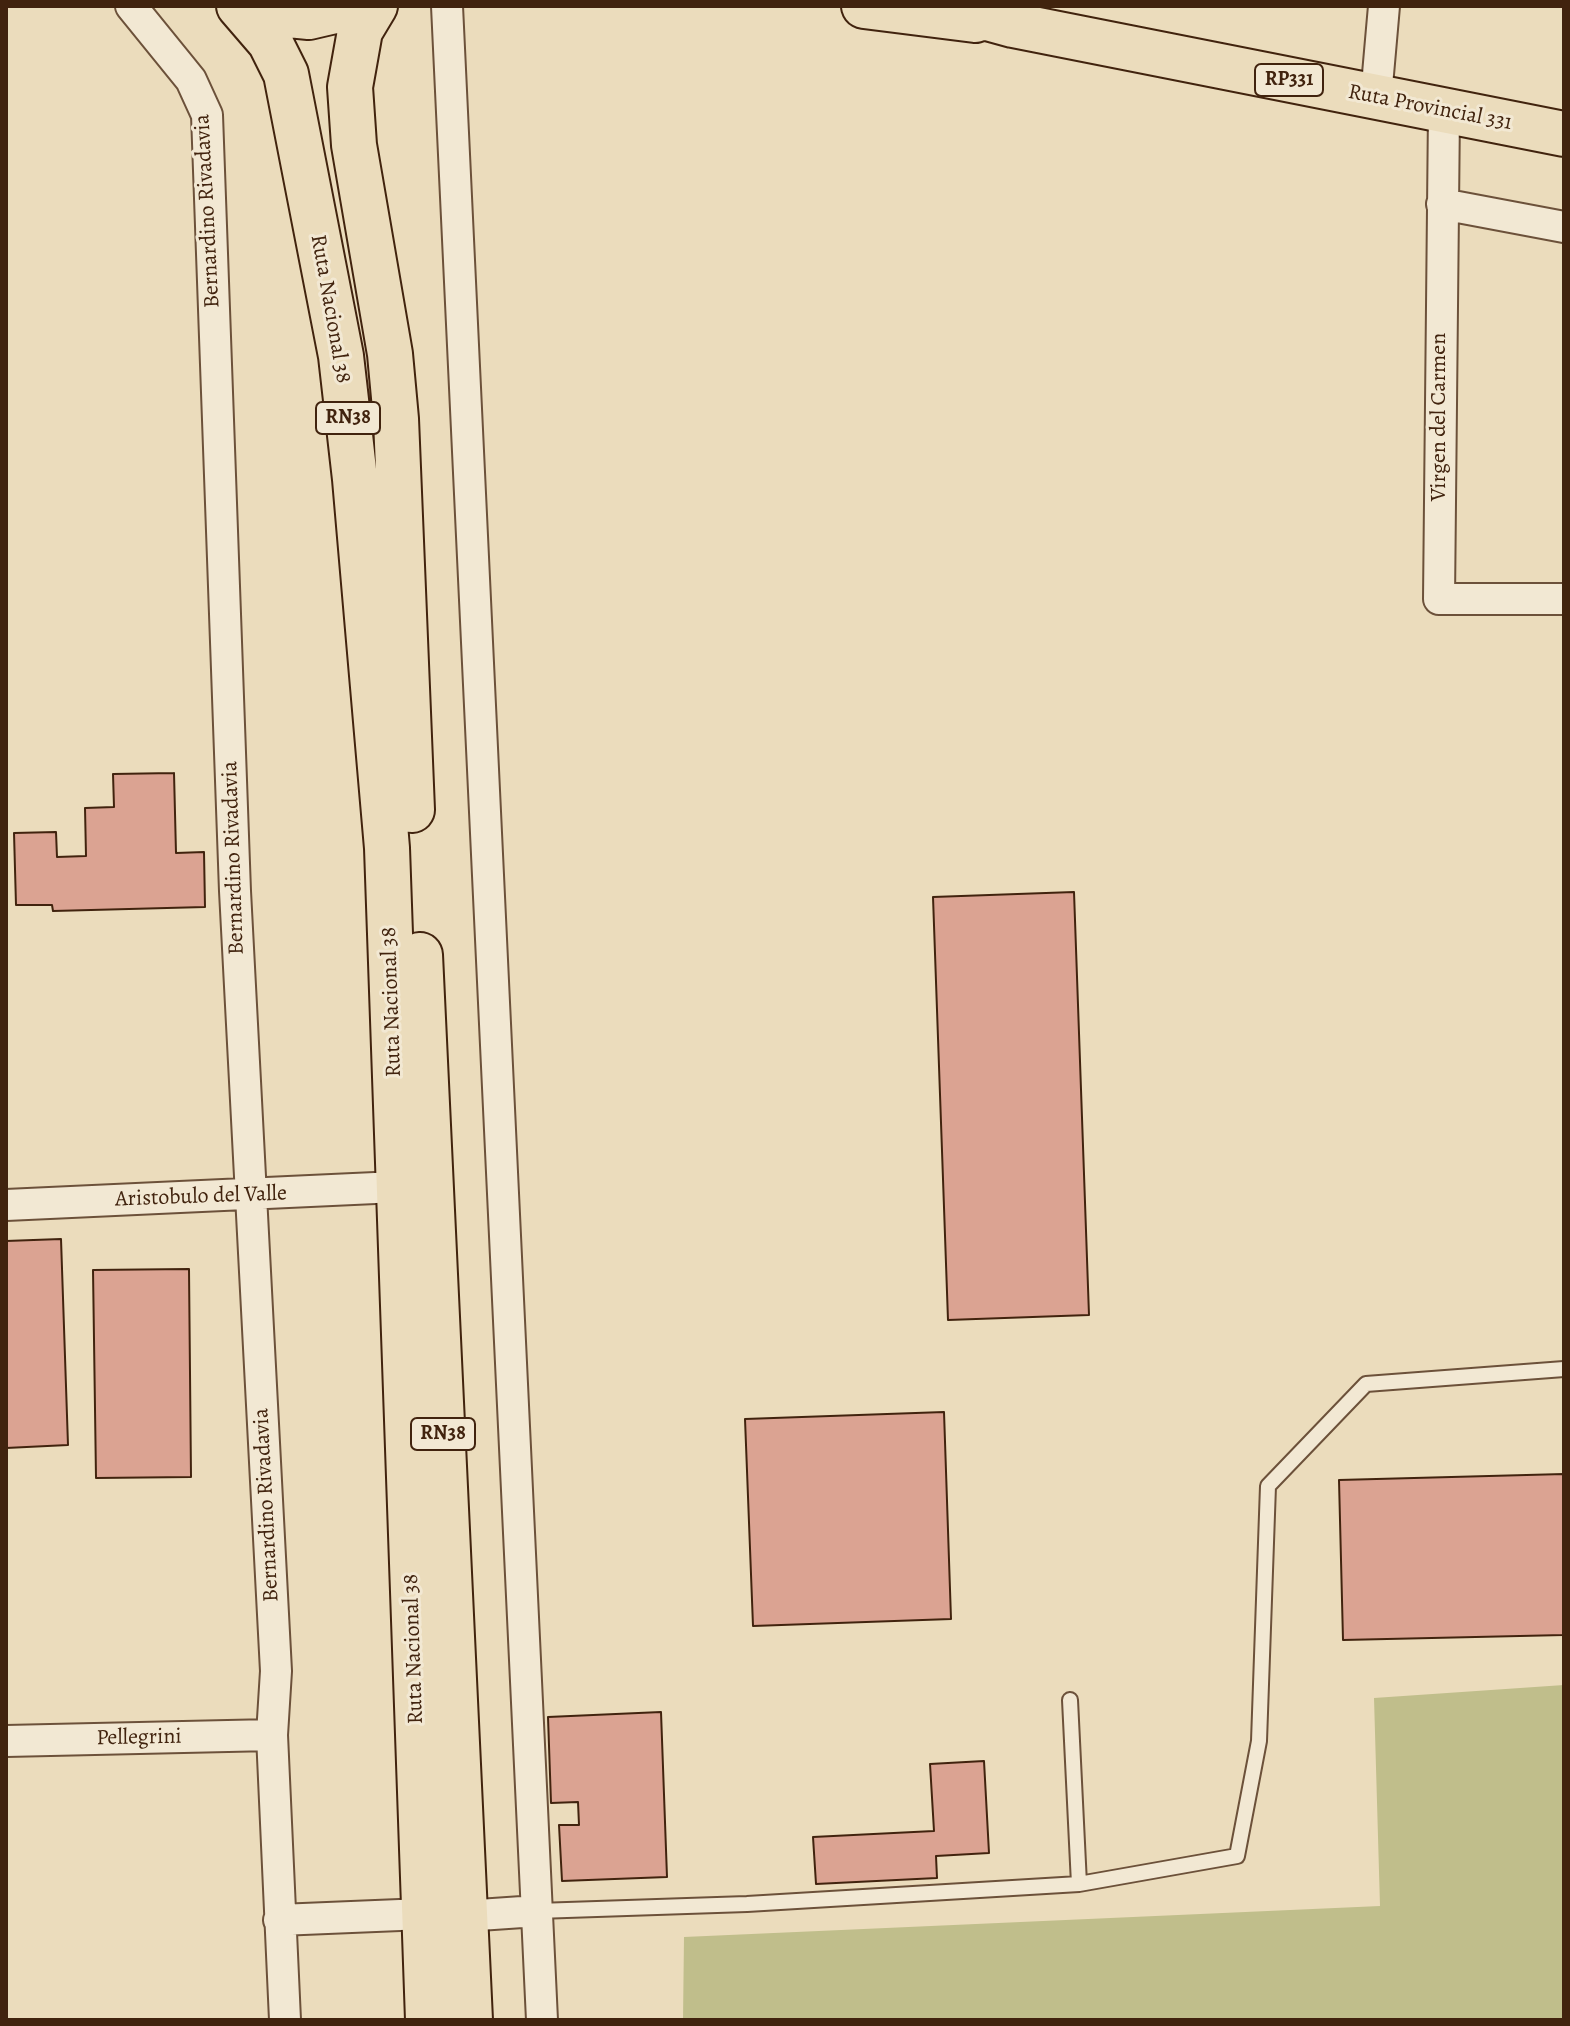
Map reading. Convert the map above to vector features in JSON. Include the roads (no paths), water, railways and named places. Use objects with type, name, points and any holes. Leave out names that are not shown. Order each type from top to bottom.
[{"type":"main road","name":"Ruta Nacional 38","points":[[239,6],[270,42],[286,74],[341,356],[355,479],[387,848],[397,1187],[444,1915],[470,2020]]},
{"type":"main road","points":[[253,6],[269,13],[309,17],[356,6]]},
{"type":"main road","name":"Ruta Nacional 38","points":[[375,6],[360,31],[350,87],[354,145],[390,354],[396,419],[444,1915],[428,2020]]},
{"type":"main road","name":"Ruta Provincial 331","points":[[864,6],[1014,15]]},
{"type":"main road","name":"Ruta Provincial 331","points":[[944,6],[1014,15],[1376,97],[1564,134]]},
{"type":"street","name":"Bernardino Rivadavia","points":[[131,6],[191,80],[207,115],[250,1196],[276,1671],[272,1735],[285,2020]]},
{"type":"street","points":[[447,6],[542,2020]]},
{"type":"street","points":[[1376,97],[1384,6]]},
{"type":"street","name":"Virgen del Carmen","points":[[1444,111],[1439,599],[1564,599]]},
{"type":"street","points":[[1442,204],[1564,227]]},
{"type":"street","name":"Aristobulo del Valle","points":[[6,1205],[397,1187]]},
{"type":"street","name":"Pellegrini","points":[[6,1741],[272,1735]]},
{"type":"street","points":[[279,1920],[537,1911]]},
{"type":"lane","points":[[537,1911],[747,1904],[1079,1884],[1237,1856],[1259,1741],[1268,1486],[1366,1384],[1564,1369]]},
{"type":"lane","points":[[1070,1700],[1079,1884]]}]
